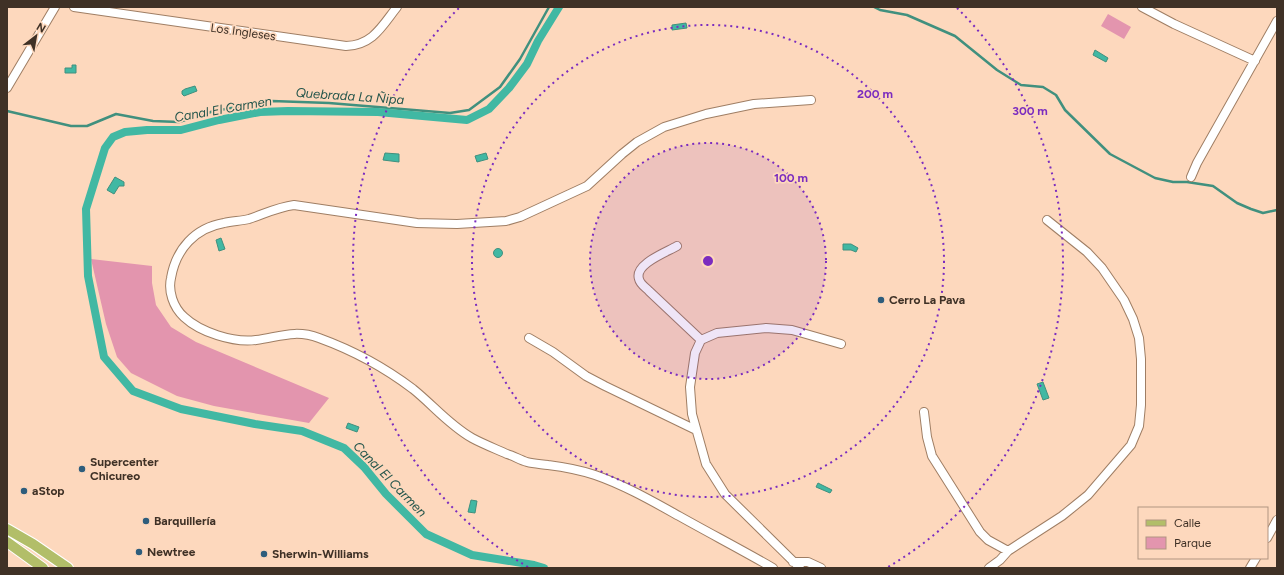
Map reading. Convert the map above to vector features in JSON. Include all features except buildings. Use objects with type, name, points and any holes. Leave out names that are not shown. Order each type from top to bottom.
[{"type":"main road","points":[[7,529],[33,544],[68,568]]},
{"type":"main road","points":[[7,542],[43,568]]},
{"type":"street","points":[[7,88],[56,7]]},
{"type":"street","name":"Los Ingleses","points":[[74,7],[346,46],[358,45],[372,37],[397,7]]},
{"type":"street","points":[[1142,7],[1174,24],[1255,61]]},
{"type":"street","points":[[1191,177],[1197,163],[1277,21]]},
{"type":"street","points":[[773,568],[640,495],[608,480],[581,471],[528,462],[473,439],[455,427],[414,390],[392,374],[370,361],[325,340],[300,333],[282,334],[255,340],[240,340],[210,332],[185,318],[178,311],[170,292],[170,281],[177,257],[190,239],[209,227],[223,223],[251,218],[277,208],[294,205],[417,223],[457,224],[506,221],[520,217],[587,186],[622,154],[638,142],[664,127],[706,114],[754,104],[811,100]]},
{"type":"street","points":[[990,568],[1008,551],[1062,516],[1088,494],[1131,445],[1139,426],[1141,359],[1139,338],[1133,319],[1124,300],[1102,268],[1087,252],[1047,220]]},
{"type":"street","points":[[677,246],[645,264],[640,270],[638,278],[648,291],[701,340]]},
{"type":"street","points":[[800,568],[725,494],[706,464],[692,414],[690,387],[695,353],[701,340],[717,333],[766,328],[792,330],[841,344]]},
{"type":"street","points":[[529,338],[553,352],[586,376],[696,430]]},
{"type":"street","points":[[924,412],[928,444],[935,461],[980,532],[988,540],[1008,551]]},
{"type":"street","points":[[1268,536],[1277,520]]},
{"type":"street","points":[[1250,568],[1255,559]]},
{"type":"street","points":[[793,562],[808,562],[822,568]]},
{"type":"green space","points":[[1108,14],[1131,27],[1124,39],[1101,26]]},
{"type":"green space","points":[[91,259],[152,266],[152,283],[156,305],[171,327],[196,342],[329,398],[309,423],[214,406],[177,396],[131,373],[117,357],[106,324]]},
{"type":"water","points":[[686,23],[687,28],[672,30],[672,25]]},
{"type":"water","points":[[1095,50],[1108,58],[1106,62],[1093,55]]},
{"type":"water","points":[[72,65],[76,65],[76,73],[65,73],[65,68],[72,68]]},
{"type":"water","points":[[195,86],[197,91],[184,96],[182,94],[182,91],[185,89]]},
{"type":"water","points":[[385,153],[399,154],[399,162],[383,160]]},
{"type":"water","points":[[486,153],[488,159],[477,162],[475,156]]},
{"type":"water","points":[[115,177],[124,182],[124,186],[119,186],[114,194],[107,190]]},
{"type":"water","points":[[221,238],[225,249],[219,251],[216,240]]},
{"type":"water","points":[[843,244],[851,244],[858,248],[856,252],[851,250],[843,250]]},
{"type":"water","points":[[498,248],[503,253],[498,258],[493,253]]},
{"type":"water","points":[[1043,382],[1049,398],[1043,400],[1037,384]]},
{"type":"water","points":[[348,423],[359,427],[357,432],[346,428]]},
{"type":"water","points":[[818,483],[832,490],[830,493],[816,487]]},
{"type":"water","points":[[471,500],[477,501],[475,513],[468,512]]},
{"type":"waterway","name":"Quebrada La Ñipa","points":[[7,111],[71,126],[87,126],[116,114],[153,121],[179,122],[214,111],[272,101],[329,103],[450,113],[469,110],[500,87],[520,59],[549,7]]},
{"type":"waterway","name":"Canal El Carmen","points":[[544,568],[472,555],[426,534],[386,494],[364,467],[344,448],[302,431],[255,424],[181,409],[133,391],[104,357],[88,276],[86,209],[105,148],[113,137],[125,132],[147,130],[181,130],[219,120],[260,112],[288,111],[378,112],[467,120],[489,109],[509,88],[527,64],[538,41],[559,7]]},
{"type":"waterway","name":"Quebrada La Ñipa","points":[[874,7],[880,10],[907,15],[955,36],[997,70],[1021,85],[1043,87],[1056,95],[1065,110],[1110,154],[1155,178],[1173,182],[1187,182],[1213,186],[1237,203],[1251,209],[1263,213],[1277,210]]},
{"type":"place","name":"Cerro La Pava","points":[[881,300]]},
{"type":"place","name":"Supercenter Chicureo","points":[[82,469]]},
{"type":"place","name":"aStop","points":[[24,491]]},
{"type":"place","name":"Barquillería","points":[[146,521]]},
{"type":"place","name":"Newtree","points":[[139,552]]},
{"type":"place","name":"Sherwin-Williams","points":[[264,554]]}]
